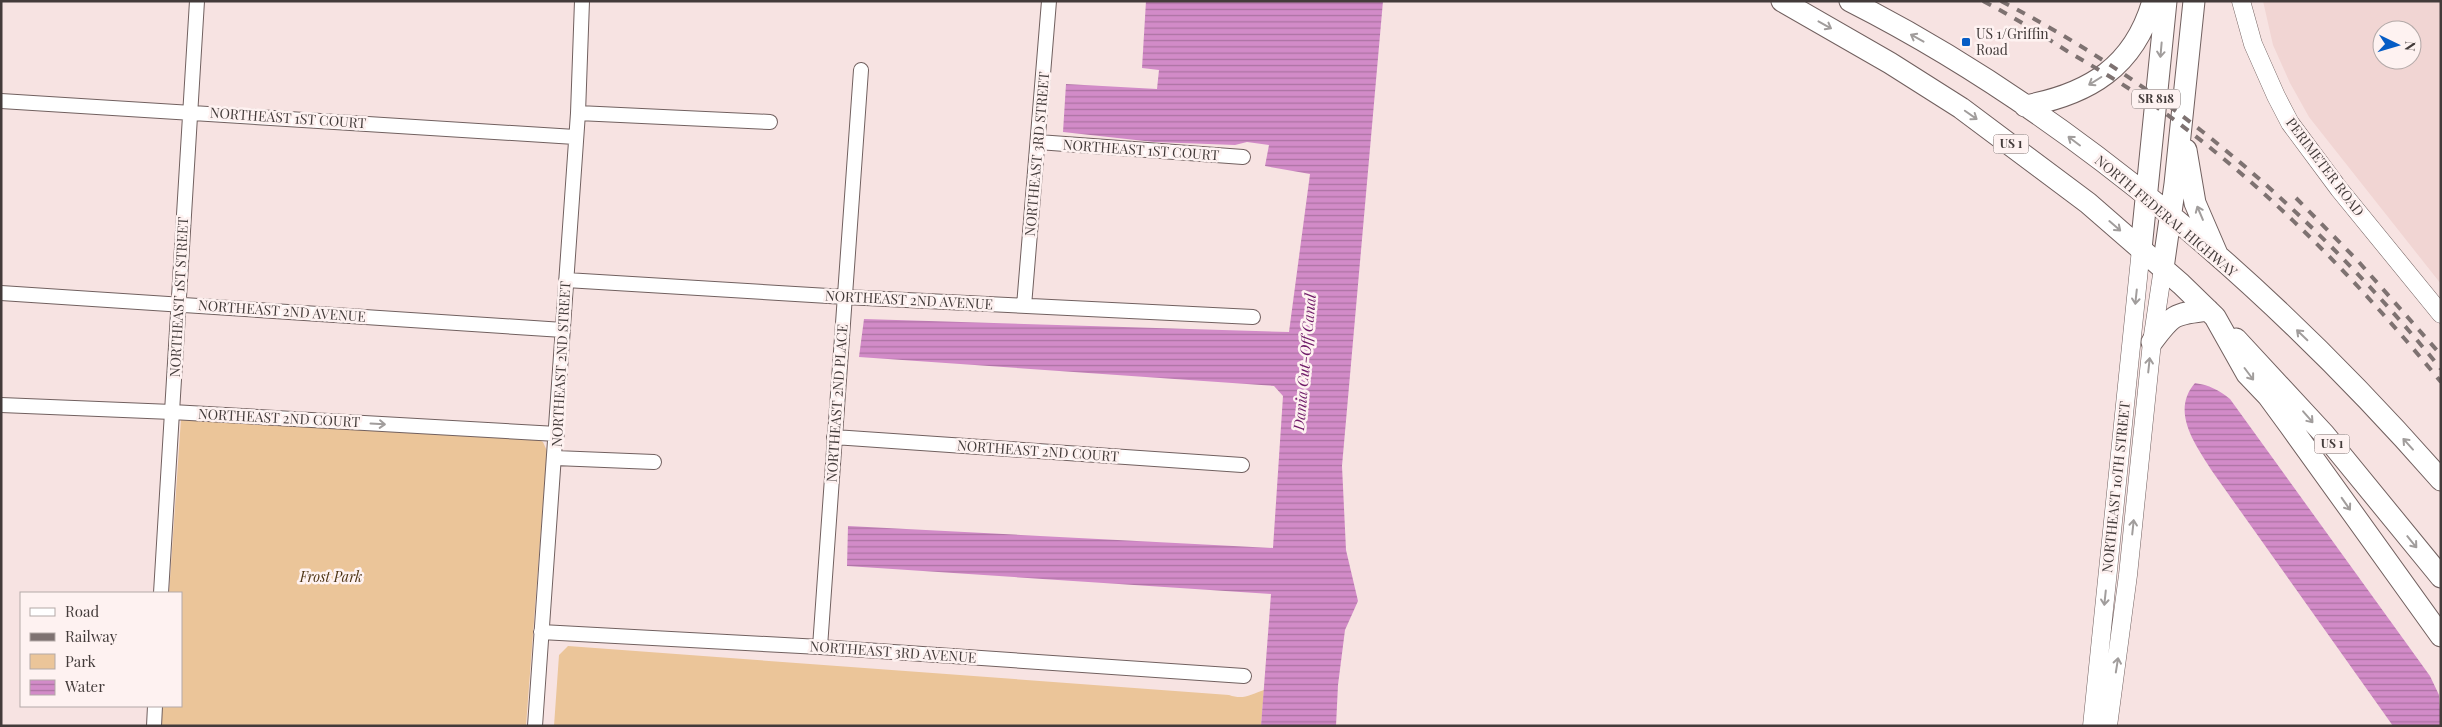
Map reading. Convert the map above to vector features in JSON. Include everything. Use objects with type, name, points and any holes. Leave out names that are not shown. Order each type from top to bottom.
[{"type":"main road","name":"US 1","points":[[1782,1],[1890,63],[1969,114],[2088,203],[2163,268],[2259,362],[2324,434],[2441,577]]},
{"type":"main road","name":"NORTH FEDERAL HIGHWAY","points":[[1850,1],[1952,57],[2025,106],[2147,198],[2218,258],[2370,402],[2441,480]]},
{"type":"main road","points":[[2025,106],[2070,95],[2106,74],[2136,40],[2148,19],[2153,1]]},
{"type":"main road","name":"SR 818","points":[[2141,249],[2166,1]]},
{"type":"main road","name":"SR 818","points":[[2163,268],[2182,125],[2194,1]]},
{"type":"main road","points":[[2182,125],[2195,203],[2218,258]]},
{"type":"main road","points":[[2152,342],[2172,317],[2184,313],[2211,314],[2248,374],[2284,418],[2441,636]]},
{"type":"street","name":"NORTHEAST 1ST STREET","points":[[162,592],[197,1]]},
{"type":"street","name":"NORTHEAST 2ND STREET","points":[[535,726],[578,113],[582,1]]},
{"type":"street","name":"NORTHEAST 3RD STREET","points":[[1024,306],[1049,1]]},
{"type":"street","name":"PERIMETER ROAD","points":[[2241,1],[2253,44],[2290,123],[2339,188],[2441,314]]},
{"type":"street","name":"NORTHEAST 2ND PLACE","points":[[820,647],[861,70]]},
{"type":"street","name":"NORTHEAST 1ST COURT","points":[[1,101],[190,111],[575,136]]},
{"type":"street","points":[[578,113],[770,122]]},
{"type":"street","name":"NORTHEAST 1ST COURT","points":[[1038,142],[1243,157]]},
{"type":"street","name":"NORTHEAST 10TH STREET","points":[[2092,726],[2141,249]]},
{"type":"street","name":"NORTHEAST 10TH STREET","points":[[2108,726],[2127,584],[2152,342],[2163,268]]},
{"type":"street","name":"NORTHEAST 2ND AVENUE","points":[[566,280],[844,297],[1253,317]]},
{"type":"street","name":"NORTHEAST 2ND AVENUE","points":[[1,293],[563,330]]},
{"type":"street","name":"NORTHEAST 2ND COURT","points":[[1,405],[172,412],[556,434]]},
{"type":"street","name":"NORTHEAST 2ND COURT","points":[[834,438],[1242,465]]},
{"type":"street","points":[[555,458],[654,462]]},
{"type":"street","name":"NORTHEAST 3RD AVENUE","points":[[541,632],[820,647],[1244,676]]},
{"type":"street","points":[[154,726],[155,707]]},
{"type":"shaded area","points":[[2263,1],[2441,1],[2441,284],[2309,117],[2290,83],[2273,45]]},
{"type":"green space","name":"Frost Park","points":[[181,419],[535,438],[543,442],[547,451],[526,726],[160,726],[162,707],[182,707],[182,592],[169,592]]},
{"type":"green space","points":[[568,646],[1238,697],[1264,690],[1261,726],[554,726],[559,655]]},
{"type":"water","name":"Dania Cut-Off Canal","points":[[1146,1],[1383,1],[1342,466],[1346,550],[1358,601],[1345,630],[1338,685],[1336,726],[1261,726],[1271,594],[847,566],[848,526],[1273,548],[1283,396],[1274,386],[859,357],[864,319],[1289,332],[1310,174],[1265,166],[1269,145],[1247,142],[1235,145],[1154,142],[1063,132],[1066,84],[1157,89],[1159,70],[1142,68]]},
{"type":"water","points":[[2195,383],[2214,388],[2230,399],[2430,676],[2439,695],[2441,726],[2393,726],[2199,450],[2188,428],[2185,417],[2185,405],[2188,394]]},
{"type":"railway","points":[[1983,1],[2139,95],[2217,153],[2286,214],[2350,278],[2441,382]]},
{"type":"railway","points":[[2001,1],[2064,36],[2125,75],[2184,117],[2240,162],[2294,210],[2345,261],[2441,369]]},
{"type":"railway","points":[[2296,198],[2358,261],[2441,355]]},
{"type":"place","name":"US 1/Griffin Road","points":[[1966,42]]}]
